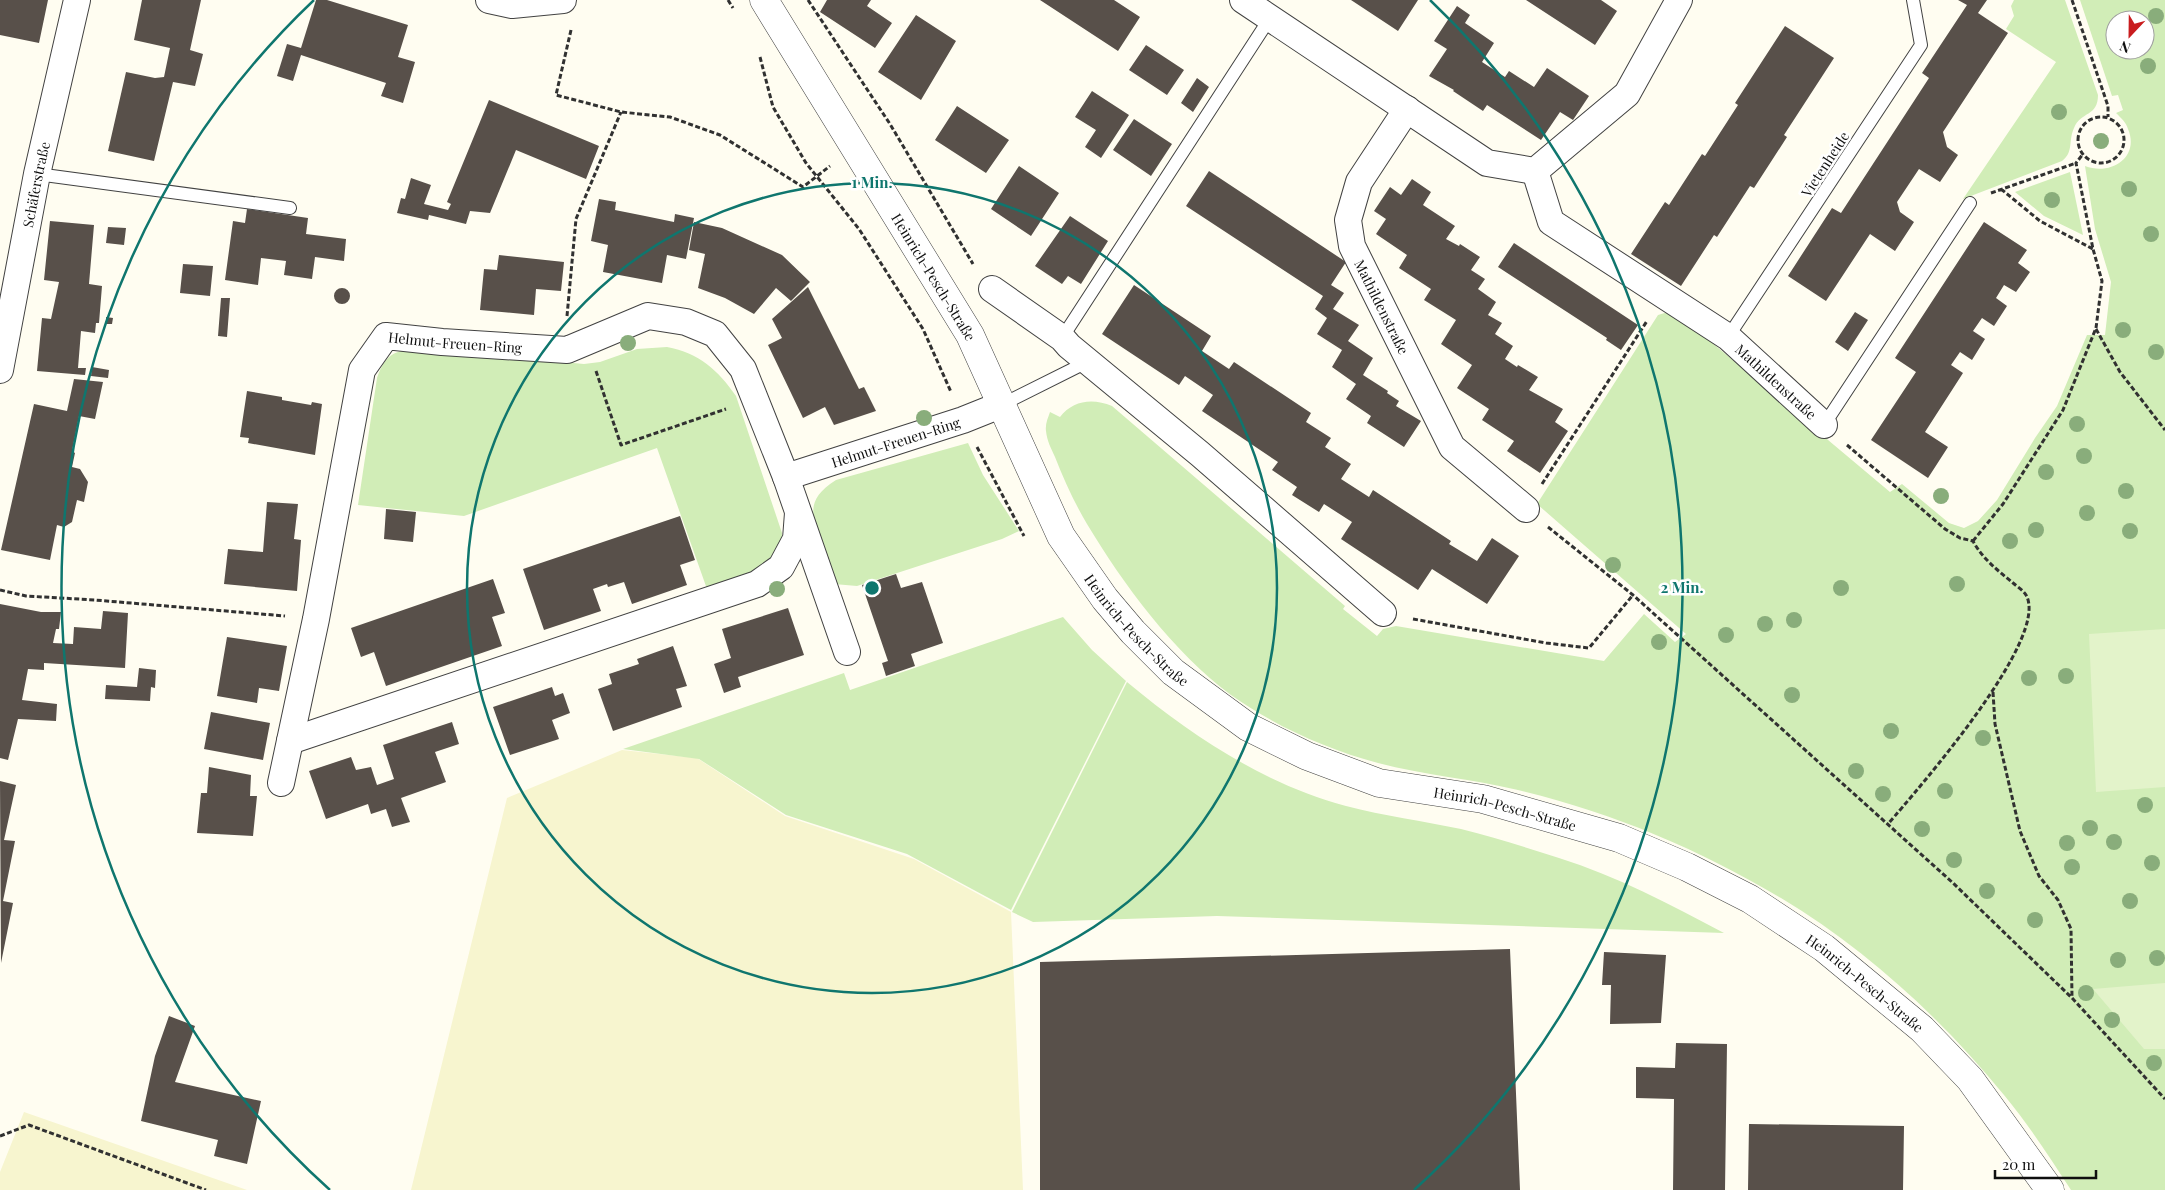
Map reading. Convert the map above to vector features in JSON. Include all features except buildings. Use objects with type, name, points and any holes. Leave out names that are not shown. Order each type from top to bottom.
[{"type":"street","name":"Schäferstraße","points":[[0,370],[37,174],[76,0]]},
{"type":"street","points":[[489,0],[512,5],[568,11]]},
{"type":"street","name":"Heinrich-Pesch-Straße","points":[[764,0],[970,335],[1003,404],[1061,536],[1105,599],[1133,632],[1173,672],[1248,727],[1307,756],[1379,783],[1483,799],[1619,838],[1688,867],[1750,899],[1824,948],[1922,1030],[1970,1079],[2050,1190]]},
{"type":"street","points":[[1243,0],[1276,9],[1407,109],[1488,163],[1536,171],[1627,94],[1679,0]]},
{"type":"street","name":"Mathildenstraße","points":[[1407,109],[1359,182],[1348,220],[1352,246],[1452,447],[1526,509]]},
{"type":"street","name":"Mathildenstraße","points":[[1536,171],[1551,222],[1728,337],[1824,425]]},
{"type":"street","points":[[992,289],[1062,338],[1087,362],[1207,460],[1383,613]]},
{"type":"street","name":"Helmut-Freuen-Ring","points":[[281,782],[316,619],[362,370],[386,336],[442,342],[577,346],[648,316],[686,322],[714,334],[744,368],[786,477],[847,652]]},
{"type":"street","name":"Helmut-Freuen-Ring","points":[[786,477],[964,420],[1003,404]]},
{"type":"street","name":"Helmut-Freuen-Ring","points":[[290,741],[757,584],[781,567],[796,539],[798,513]]},
{"type":"lane","name":"Vietenheide","points":[[1728,337],[1921,45],[1913,0]]},
{"type":"lane","points":[[1062,338],[1276,9]]},
{"type":"lane","points":[[37,174],[290,208]]},
{"type":"lane","name":"Mathildenstraße","points":[[1824,425],[1970,203]]},
{"type":"lane","points":[[1003,404],[1087,362]]},
{"type":"path","points":[[728,0],[738,16]]},
{"type":"path","points":[[808,0],[890,124],[977,271],[992,289]]},
{"type":"path","points":[[2072,0],[2108,106],[2108,117]]},
{"type":"path","points":[[568,11],[556,96],[621,112],[670,116],[720,135],[803,187],[854,147]]},
{"type":"path","points":[[760,55],[773,107],[806,163],[859,229],[923,329],[964,420],[1025,538]]},
{"type":"path","points":[[621,112],[576,219],[566,325],[621,445],[755,399]]},
{"type":"path","points":[[2096,117],[2108,117],[2118,124],[2124,134],[2124,144],[2121,153],[2114,160],[2105,163],[2095,162],[2083,154],[2078,140],[2080,131],[2086,122],[2096,117]]},
{"type":"path","points":[[1970,203],[2001,189],[2076,163],[2083,154]]},
{"type":"path","points":[[1973,541],[2003,504],[2063,410],[2096,328],[2102,282],[2093,249],[2076,163]]},
{"type":"path","points":[[2001,189],[2040,221],[2093,249]]},
{"type":"path","points":[[1665,295],[1526,509],[1633,595],[1953,883],[2072,998],[2165,1099]]},
{"type":"path","points":[[2096,328],[2120,372],[2165,430]]},
{"type":"path","points":[[1824,425],[1945,529],[1960,538],[1973,541],[1983,557],[2026,594],[2030,607],[2030,616],[2021,642],[1992,691],[1966,729],[1888,824]]},
{"type":"path","points":[[0,590],[26,596],[316,619]]},
{"type":"path","points":[[1383,613],[1546,643],[1589,648],[1633,595]]},
{"type":"path","points":[[1992,691],[1995,724],[2020,832],[2039,876],[2058,900],[2072,929],[2072,998]]},
{"type":"path","points":[[0,1136],[29,1125],[206,1190]]},
{"type":"shaded area","points":[[622,750],[697,758],[785,816],[914,859],[1011,912],[1023,1190],[411,1190],[507,798]]},
{"type":"shaded area","points":[[24,1112],[247,1190],[0,1190],[0,1172]]},
{"type":"green space","points":[[2014,0],[2065,0],[2098,95],[2097,102],[2092,111],[2081,119],[2074,128],[2068,154],[2062,161],[1963,199],[2056,62],[2006,29],[2014,16],[2011,6]]},
{"type":"green space","points":[[2080,0],[2165,0],[2165,1190],[2071,1190],[2013,1106],[1955,1039],[1929,1013],[1873,963],[1843,940],[1781,898],[1750,880],[1654,834],[1587,809],[1501,786],[1395,767],[1339,751],[1320,744],[1265,717],[1231,695],[1190,659],[1133,593],[1082,516],[1048,441],[1046,426],[1050,412],[1060,417],[1071,407],[1091,401],[1112,406],[1345,606],[1343,609],[1377,636],[1383,629],[1396,626],[1604,661],[1644,614],[1675,642],[1686,634],[1537,504],[1658,315],[1668,312],[1679,315],[1890,492],[1902,484],[1949,523],[1964,528],[1978,521],[1997,500],[2057,406],[2087,335],[2105,335],[2111,282],[2095,229],[2085,166],[2104,168],[2113,166],[2127,156],[2131,139],[2123,120],[2116,113],[2123,110],[2118,95],[2112,96]]},
{"type":"green space","points":[[2070,172],[2083,235],[2044,216],[2015,192]]},
{"type":"green space","points":[[667,347],[689,354],[707,364],[722,378],[736,396],[782,533],[782,543],[767,567],[707,589],[657,448],[464,516],[358,505],[377,378],[383,364],[396,353],[417,348],[584,364],[600,362],[637,349]]},
{"type":"green space","points":[[968,443],[983,475],[1019,531],[1002,539],[857,586],[834,584],[813,515],[815,501],[826,487],[836,480]]},
{"type":"green space","points":[[1063,617],[1092,650],[1126,681],[1011,910],[907,854],[786,815],[699,759],[623,749],[844,673],[850,690]]},
{"type":"green space","points":[[2165,629],[2165,787],[2096,792],[2089,634]]},
{"type":"green space","points":[[1127,682],[1203,739],[1230,756],[1286,785],[1346,806],[1461,829],[1581,865],[1643,892],[1724,933],[1217,916],[1033,922],[1012,912]]},
{"type":"green space","points":[[2165,983],[2165,1049],[2144,1049],[2093,989]]}]
